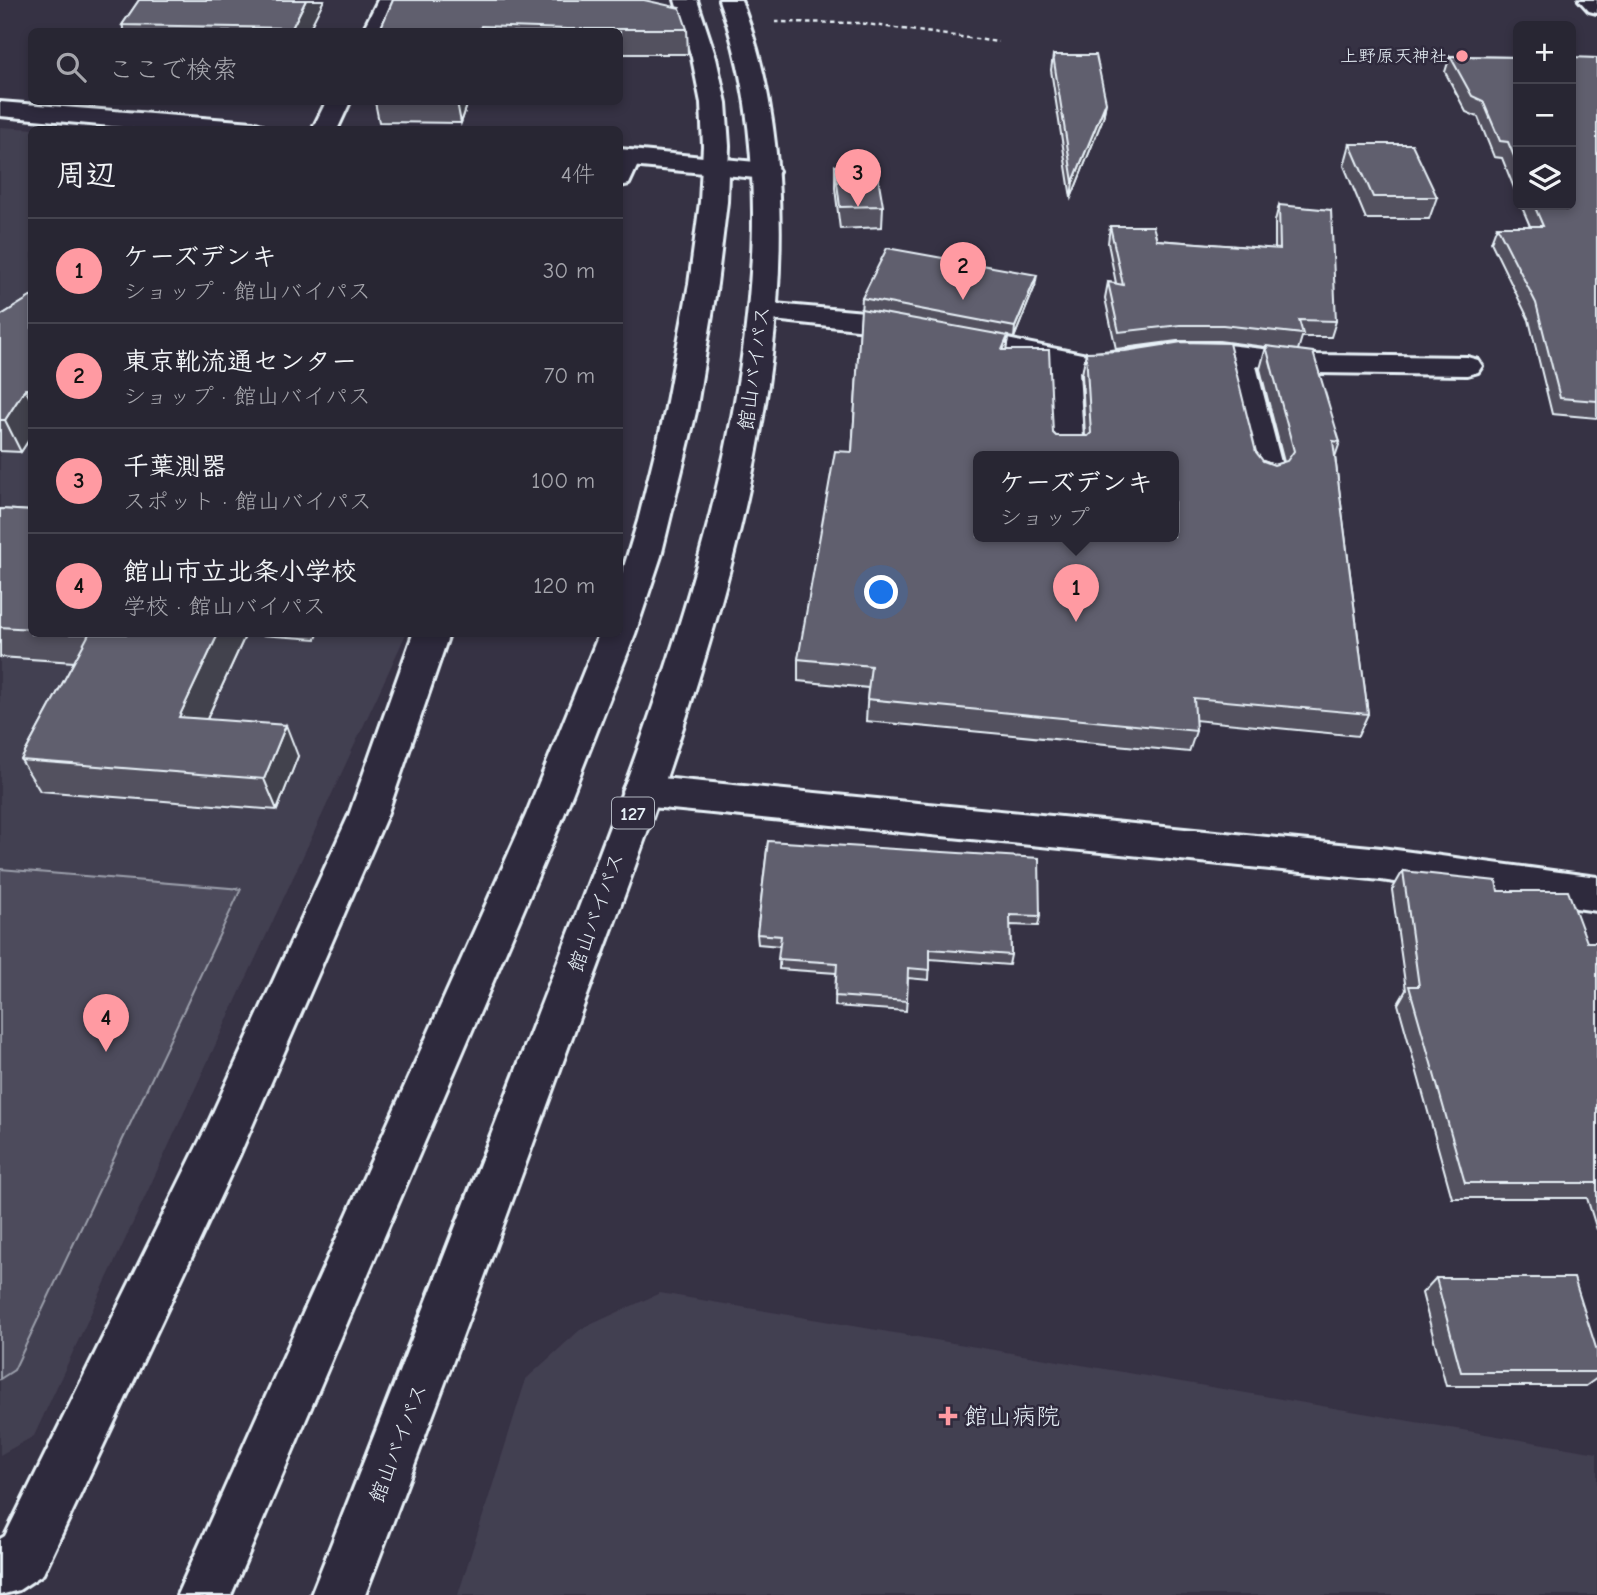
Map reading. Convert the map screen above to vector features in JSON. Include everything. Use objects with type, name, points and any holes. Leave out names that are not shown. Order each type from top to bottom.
[{"type":"main road","points":[[375,28],[389,0]]},
{"type":"main road","points":[[623,616],[661,493],[682,405],[713,219],[715,118],[708,72],[686,0]]},
{"type":"main road","points":[[1590,0],[1597,6]]},
{"type":"main road","name":"館山バイパス","points":[[338,1595],[429,1363],[641,791],[701,614],[745,438],[763,312],[768,219],[766,171],[751,68],[735,12]]},
{"type":"main road","points":[[326,126],[336,105]]},
{"type":"main road","points":[[0,109],[205,126]]},
{"type":"main road","points":[[623,164],[714,166],[766,171]]},
{"type":"main road","points":[[763,312],[876,322],[1087,364],[1177,353],[1238,355],[1316,364],[1467,366]]},
{"type":"main road","points":[[1238,355],[1268,474]]},
{"type":"main road","points":[[1063,360],[1068,451]]},
{"type":"main road","points":[[0,1571],[24,1555],[223,1141],[368,815],[430,637]]},
{"type":"main road","points":[[204,1595],[545,814],[616,637]]},
{"type":"main road","points":[[641,791],[1381,864],[1597,894]]},
{"type":"path","points":[[735,12],[796,20],[909,27],[998,42]]},
{"type":"shaded area","points":[[0,127],[28,129],[28,637],[405,637],[34,1436],[0,1455]]},
{"type":"shaded area","points":[[0,869],[241,889],[14,1370],[0,1379]]},
{"type":"shaded area","name":"館山病院","points":[[660,1293],[1597,1453],[1597,1595],[458,1595],[526,1379],[581,1329]]},
{"type":"building","points":[[139,0],[306,0],[292,28],[122,25]]},
{"type":"building","points":[[393,0],[644,0],[680,8],[687,29],[481,26],[381,28]]},
{"type":"building","points":[[1053,55],[1096,55],[1106,102],[1073,182]]},
{"type":"building","points":[[1450,56],[1513,57],[1513,154],[1508,142],[1500,141],[1483,101],[1472,96]]},
{"type":"building","points":[[1576,57],[1597,58],[1597,401],[1560,398],[1536,303],[1497,226],[1543,226],[1536,210],[1576,210]]},
{"type":"building","points":[[1350,144],[1412,144],[1437,197],[1373,197]]},
{"type":"building","points":[[876,165],[883,206],[840,207],[835,166]]},
{"type":"building","points":[[1279,205],[1331,210],[1336,321],[1299,320],[1303,334],[1223,325],[1180,325],[1119,332],[1108,282],[1123,285],[1110,226],[1153,226],[1157,240],[1280,249]]},
{"type":"building","points":[[887,248],[1037,275],[1015,327],[862,298]]},
{"type":"building","points":[[28,298],[28,389],[25,389],[5,420],[0,420],[0,316]]},
{"type":"building","points":[[861,309],[1008,336],[1002,350],[1049,350],[1053,433],[1056,436],[1088,436],[1091,433],[1086,352],[1125,351],[1182,342],[1229,343],[1256,452],[1263,461],[1274,465],[1287,461],[1294,451],[1266,346],[1313,352],[1340,442],[1333,441],[1368,714],[1194,698],[1196,731],[867,699],[871,666],[798,659],[835,451],[852,452]]},
{"type":"building","points":[[0,509],[28,511],[28,629],[0,627]]},
{"type":"building","points":[[87,637],[217,637],[179,717],[286,725],[264,779],[21,760]]},
{"type":"building","points":[[768,841],[1039,858],[1040,916],[1010,915],[1011,955],[930,949],[930,970],[908,968],[907,1001],[835,996],[837,963],[778,959],[781,936],[757,934]]},
{"type":"building","points":[[1403,871],[1496,881],[1498,891],[1568,891],[1587,942],[1597,942],[1597,1183],[1465,1183],[1409,986],[1419,986]]},
{"type":"building","points":[[1436,1278],[1574,1278],[1597,1351],[1597,1372],[1461,1372]]},
{"type":"place","name":"上野原天神社","points":[[1462,56]]},
{"type":"place","name":"千葉測器","points":[[858,207]]},
{"type":"place","name":"東京靴流通センター","points":[[963,300]]},
{"type":"place","name":"ケーズデンキ","points":[[1076,622]]},
{"type":"place","name":"館山市立北条小学校","points":[[106,1052]]},
{"type":"place","name":"館山病院","points":[[948,1416]]}]
